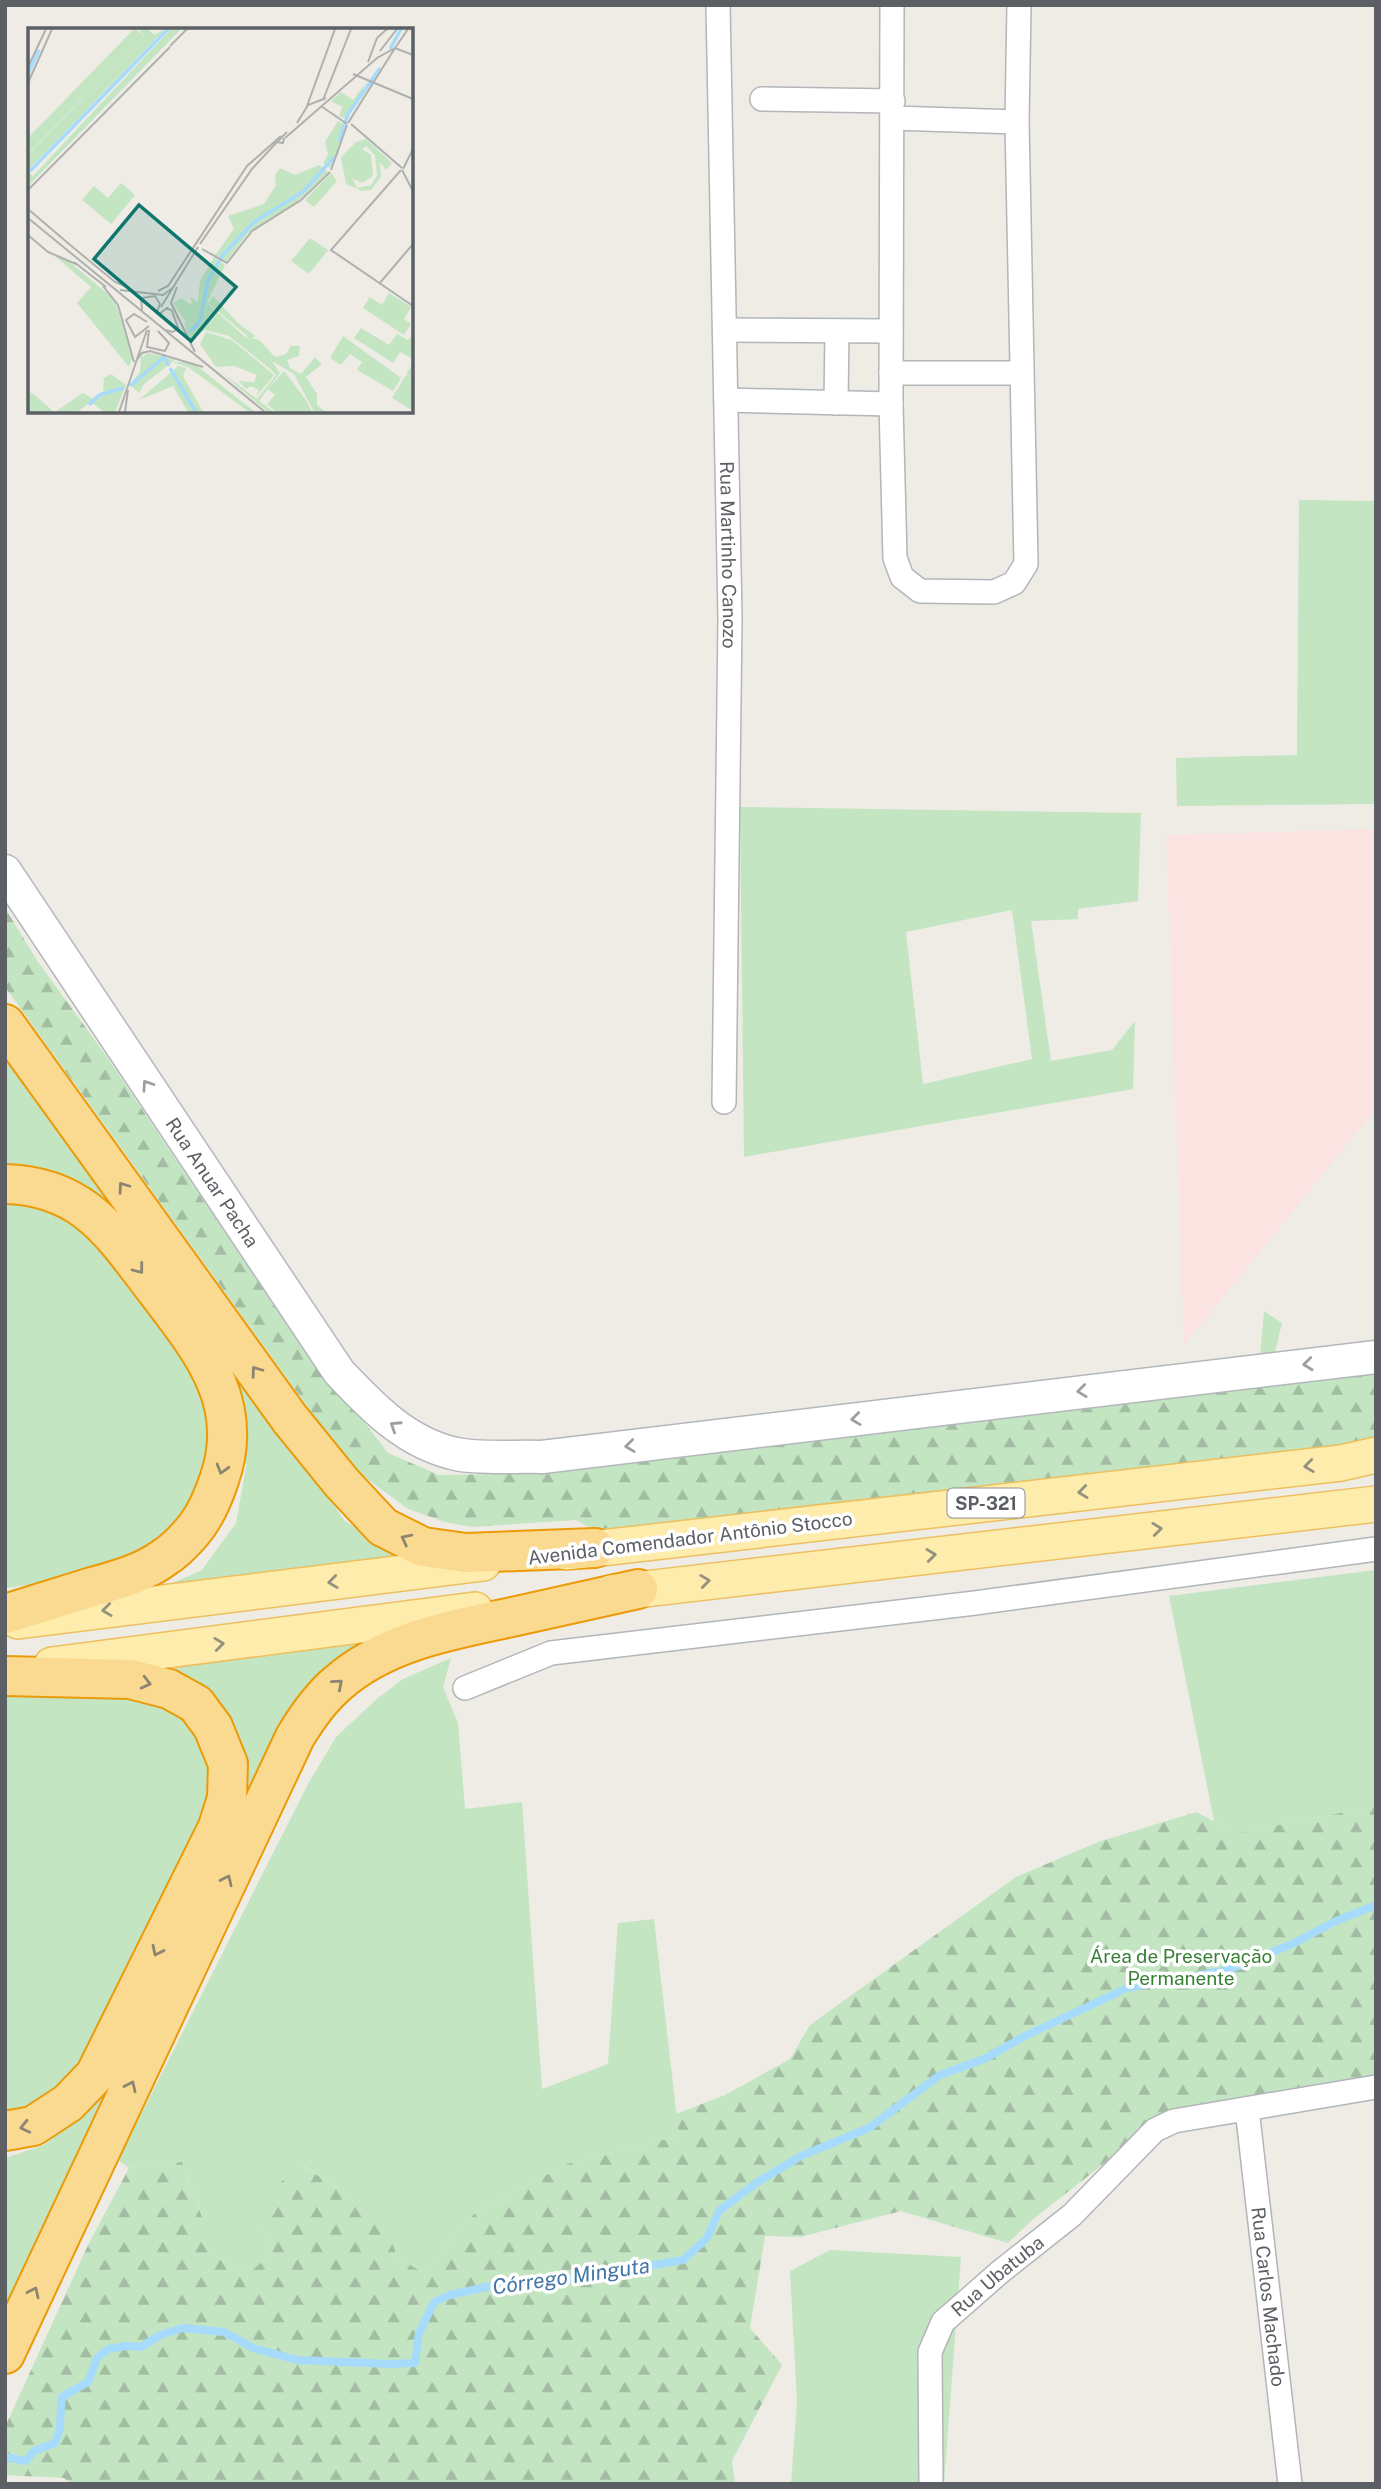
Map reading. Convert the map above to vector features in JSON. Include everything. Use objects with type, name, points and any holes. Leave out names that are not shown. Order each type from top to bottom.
[{"type":"highway","points":[[5,1024],[290,1419],[342,1483],[383,1527],[423,1547],[467,1553],[595,1548]]},
{"type":"highway","points":[[5,1184],[51,1191],[78,1203],[107,1227],[200,1347],[219,1383],[228,1421],[225,1463],[212,1500],[193,1531],[166,1557],[131,1575],[5,1614]]},
{"type":"highway","points":[[5,2354],[295,1737],[314,1708],[338,1683],[366,1662],[397,1646],[475,1625],[638,1589]]},
{"type":"highway","points":[[5,1674],[130,1679],[169,1689],[196,1704],[213,1727],[228,1764],[227,1798],[218,1827],[95,2075],[68,2103],[33,2126],[5,2131]]},
{"type":"main road","name":"Avenida Comendador Antônio Stocco","points":[[5,1623],[595,1548],[1342,1462],[1376,1455]]},
{"type":"main road","name":"SP-321","points":[[638,1589],[1376,1504]]},
{"type":"main road","points":[[5,1674],[638,1589]]},
{"type":"street","name":"Rua Martinho Canozo","points":[[718,5],[730,618],[724,1102]]},
{"type":"street","points":[[892,5],[891,404],[895,558],[902,577],[919,592],[994,592],[1014,583],[1026,564],[1017,122],[1019,5]]},
{"type":"street","points":[[762,99],[1017,122]]},
{"type":"street","points":[[724,330],[891,331]]},
{"type":"street","points":[[836,403],[838,331]]},
{"type":"street","points":[[891,373],[1021,373]]},
{"type":"street","points":[[726,400],[891,404]]},
{"type":"street","name":"Rua Anuar Pacha","points":[[5,871],[338,1372],[381,1417],[418,1441],[457,1455],[542,1457],[1376,1357]]},
{"type":"street","points":[[465,1688],[551,1653],[700,1633],[975,1603],[1376,1549]]},
{"type":"street","points":[[1247,2109],[1376,2087]]},
{"type":"street","name":"Rua Ubatuba","points":[[931,2484],[930,2352],[943,2322],[1072,2215],[1155,2130],[1174,2121],[1247,2109]]},
{"type":"street","name":"Rua Carlos Machado","points":[[1247,2109],[1290,2484]]},
{"type":"shaded area","points":[[1376,829],[1376,1109],[1184,1345],[1166,835]]},
{"type":"green space","points":[[1299,500],[1376,501],[1376,804],[1177,806],[1176,758],[1297,755]]},
{"type":"green space","points":[[740,807],[1141,813],[1138,901],[1078,909],[1078,919],[1031,921],[1051,1061],[1112,1050],[1135,1021],[1133,1089],[744,1157]],"holes":[[[1012,910],[1032,1059],[923,1084],[906,932]]]},
{"type":"green space","points":[[5,908],[38,962],[107,1057],[271,1301],[388,1453],[439,1475],[497,1474],[1376,1366],[1376,1438],[1343,1446],[603,1535],[576,1520],[472,1527],[445,1522],[408,1509],[351,1467],[5,987]]},
{"type":"green space","points":[[5,1047],[345,1521],[411,1564],[150,1593],[202,1570],[236,1523],[246,1467],[245,1405],[97,1200],[5,1172]]},
{"type":"green space","points":[[5,1201],[53,1202],[106,1243],[189,1353],[216,1412],[207,1481],[181,1528],[134,1562],[68,1580],[5,1588]]},
{"type":"green space","points":[[1264,1311],[1282,1323],[1272,1364],[1259,1367]]},
{"type":"green space","points":[[1376,1570],[1376,1806],[1238,1833],[1214,1821],[1169,1596]]},
{"type":"green space","points":[[385,1634],[292,1720],[5,2308],[5,2158],[44,2145],[92,2107],[234,1820],[243,1766],[159,1666]]},
{"type":"green space","points":[[451,1658],[443,1687],[458,1723],[465,1809],[522,1802],[542,2089],[608,2064],[618,1923],[654,1919],[679,2136],[567,2164],[475,2213],[424,2273],[398,2258],[388,2235],[342,2191],[302,2165],[260,2221],[273,2253],[252,2270],[218,2258],[202,2241],[202,2216],[182,2162],[129,2168],[118,2160],[308,1784],[336,1737],[403,1679]]},
{"type":"green space","points":[[5,1691],[136,1691],[174,1706],[209,1752],[213,1800],[94,2041],[65,2085],[21,2115],[5,2116]]},
{"type":"green space","name":"Área de Preservação Permanente","points":[[1376,1806],[1376,2081],[1162,2118],[1032,2220],[1008,2243],[901,2211],[800,2237],[765,2236],[750,2328],[782,2365],[732,2461],[735,2484],[71,2484],[64,2478],[5,2475],[5,2427],[89,2243],[129,2168],[182,2162],[202,2217],[202,2241],[218,2258],[252,2270],[273,2253],[260,2221],[269,2192],[301,2165],[342,2191],[389,2235],[398,2258],[424,2273],[475,2213],[567,2164],[679,2136],[676,2114],[725,2095],[790,2059],[810,2025],[1016,1877],[1098,1842],[1196,1812],[1238,1833]]},
{"type":"green space","points":[[830,2250],[961,2257],[944,2484],[791,2484],[797,2402],[790,2271]]},
{"type":"waterway","name":"Córrego Minguta","points":[[5,2457],[26,2461],[34,2451],[55,2443],[60,2426],[62,2397],[88,2382],[97,2358],[108,2349],[141,2347],[160,2335],[183,2328],[224,2332],[253,2348],[297,2360],[415,2363],[419,2333],[434,2302],[450,2295],[495,2285],[523,2287],[683,2260],[707,2238],[719,2211],[756,2183],[801,2156],[869,2128],[940,2075],[984,2059],[1027,2035],[1127,1988],[1228,1970],[1376,1905]]}]
